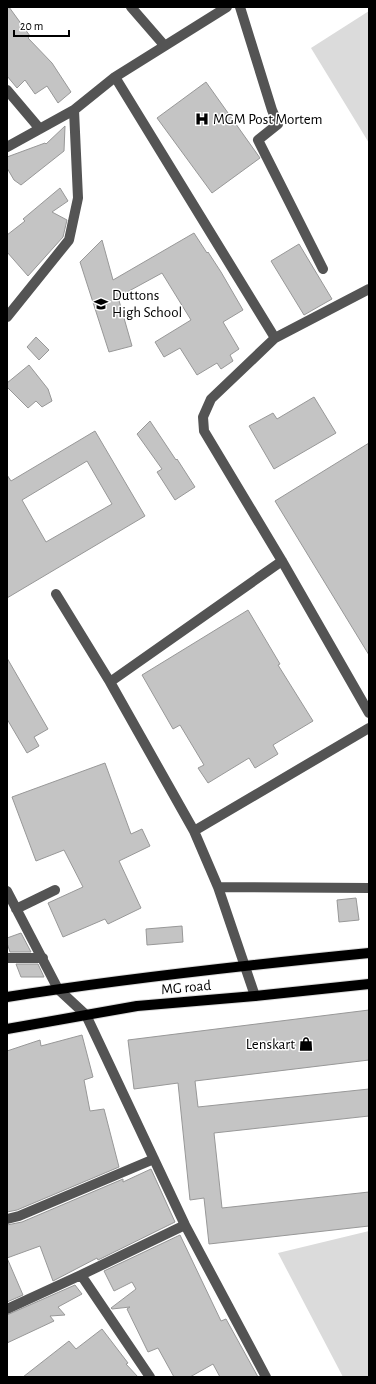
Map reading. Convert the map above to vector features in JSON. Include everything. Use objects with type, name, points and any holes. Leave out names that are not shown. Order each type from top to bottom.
[{"type":"main road","name":"MG road","points":[[7,997],[245,965],[369,953]]},
{"type":"main road","name":"MG road","points":[[7,1029],[137,1006],[369,984]]},
{"type":"street","points":[[131,7],[164,45]]},
{"type":"street","points":[[7,147],[74,110],[115,77],[227,7]]},
{"type":"street","points":[[240,7],[272,110],[278,124],[258,140],[323,269]]},
{"type":"street","points":[[115,77],[275,338]]},
{"type":"street","points":[[7,90],[40,129]]},
{"type":"street","points":[[7,317],[69,240],[78,198],[74,110]]},
{"type":"street","points":[[369,289],[275,338],[211,399],[203,417],[204,431],[369,712]]},
{"type":"street","points":[[110,682],[282,562]]},
{"type":"street","points":[[56,594],[110,682],[194,831],[218,887],[255,996]]},
{"type":"street","points":[[194,831],[369,728]]},
{"type":"street","points":[[218,887],[369,888]]},
{"type":"street","points":[[16,909],[55,890]]},
{"type":"street","points":[[7,891],[58,989],[86,1015],[185,1225],[266,1377]]},
{"type":"street","points":[[7,958],[43,958]]},
{"type":"street","points":[[7,1219],[18,1216],[154,1159]]},
{"type":"street","points":[[7,1308],[81,1275],[185,1225]]},
{"type":"street","points":[[81,1275],[150,1377]]},
{"type":"shaded area","points":[[369,11],[369,143],[311,48]]},
{"type":"shaded area","points":[[369,1231],[369,1377],[343,1377],[278,1253]]},
{"type":"building","points":[[7,7],[9,7],[30,36],[28,38],[52,63],[71,92],[58,103],[47,86],[35,94],[25,80],[17,88],[7,76]]},
{"type":"building","points":[[206,82],[260,158],[212,193],[157,118]]},
{"type":"building","points":[[65,126],[64,151],[21,185],[14,180],[7,168],[7,157],[45,143],[46,144]]},
{"type":"building","points":[[60,188],[68,201],[52,212],[67,220],[63,237],[28,276],[7,252],[7,235],[25,221],[23,219]]},
{"type":"building","points":[[194,233],[221,272],[243,310],[223,322],[239,349],[230,355],[233,361],[221,369],[217,363],[197,375],[180,348],[164,357],[155,342],[191,320],[162,273],[118,297],[132,346],[109,352],[80,262],[102,240],[113,280]]},
{"type":"building","points":[[299,244],[332,299],[304,315],[271,261]]},
{"type":"building","points":[[36,337],[49,350],[39,360],[27,347]]},
{"type":"building","points":[[29,365],[48,389],[52,401],[42,407],[36,401],[28,408],[7,387],[7,383]]},
{"type":"building","points":[[314,397],[336,433],[274,469],[249,426],[273,413],[277,419]]},
{"type":"building","points":[[150,421],[195,487],[175,500],[157,472],[162,469],[137,434]]},
{"type":"building","points":[[95,431],[145,516],[7,598],[7,475],[11,481]],"holes":[[[87,461],[112,504],[46,542],[22,500]]]},
{"type":"building","points":[[369,443],[369,655],[275,501]]},
{"type":"building","points":[[248,610],[280,664],[278,665],[313,721],[273,745],[278,754],[255,768],[249,758],[208,783],[198,768],[204,765],[180,725],[173,729],[142,675]]},
{"type":"building","points":[[7,658],[48,729],[34,737],[39,746],[27,753],[7,719]]},
{"type":"building","points":[[105,763],[131,834],[142,829],[150,846],[119,861],[141,908],[108,924],[105,919],[63,937],[48,903],[83,887],[64,850],[36,861],[12,797]]},
{"type":"building","points":[[356,898],[359,920],[339,922],[337,900]]},
{"type":"building","points":[[182,926],[183,942],[147,945],[146,929]]},
{"type":"building","points":[[21,933],[31,952],[10,952],[7,938]]},
{"type":"building","points":[[16,964],[38,964],[44,977],[21,977]]},
{"type":"building","points":[[369,1010],[369,1060],[195,1081],[198,1107],[369,1089],[369,1116],[214,1133],[222,1208],[369,1192],[369,1226],[209,1244],[204,1198],[190,1200],[178,1083],[134,1089],[128,1040]]},
{"type":"building","points":[[82,1035],[93,1077],[84,1080],[90,1111],[104,1109],[119,1167],[17,1210],[7,1212],[7,1051],[40,1040],[41,1046]]},
{"type":"building","points":[[151,1169],[175,1222],[98,1260],[97,1258],[53,1281],[40,1246],[7,1258],[7,1225],[22,1222],[123,1179],[123,1182]]},
{"type":"building","points":[[180,1235],[221,1321],[226,1319],[258,1377],[220,1377],[213,1364],[190,1377],[174,1377],[158,1348],[148,1352],[127,1309],[130,1307],[111,1308],[136,1289],[132,1282],[114,1291],[104,1271]]},
{"type":"building","points":[[7,1258],[23,1295],[7,1302]]},
{"type":"building","points":[[75,1285],[82,1294],[58,1307],[65,1315],[50,1316],[54,1321],[7,1343],[7,1315]]},
{"type":"building","points":[[102,1329],[128,1363],[126,1364],[138,1377],[23,1377],[69,1341],[76,1349]]},
{"type":"place","name":"MGM Post Mortem","points":[[202,119]]},
{"type":"place","name":"Duttons High School","points":[[101,304]]},
{"type":"place","name":"Lenskart","points":[[306,1044]]}]
